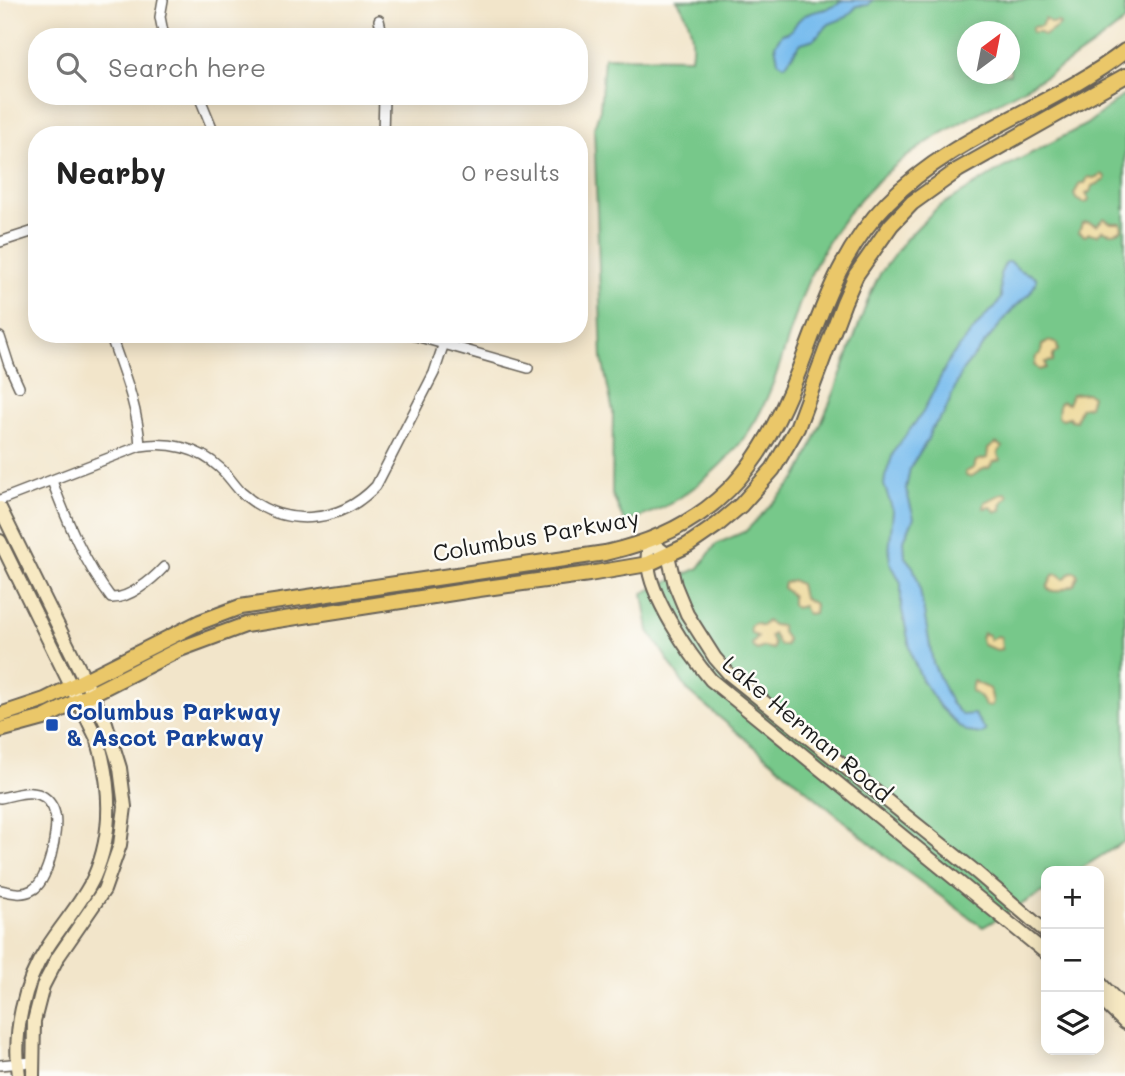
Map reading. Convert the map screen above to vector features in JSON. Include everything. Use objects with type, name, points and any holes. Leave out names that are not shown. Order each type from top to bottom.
[{"type":"main road","name":"Columbus Parkway","points":[[0,730],[44,718],[82,691],[200,622],[240,607],[605,552],[666,534],[710,506],[732,488],[762,450],[785,406],[842,263],[870,221],[883,207],[912,178],[946,156],[1099,72],[1125,51]]},
{"type":"main road","name":"Columbus Parkway","points":[[0,715],[82,691],[180,649],[245,625],[589,574],[648,564],[668,555],[717,525],[757,489],[773,469],[797,429],[856,275],[891,225],[912,203],[958,170],[1125,76]]},
{"type":"main road","points":[[0,508],[82,691],[106,768],[109,813],[106,843],[86,891],[45,949],[30,980],[19,1023],[18,1070]]},
{"type":"main road","points":[[0,541],[82,691],[106,723],[120,768],[125,807],[120,845],[104,890],[63,950],[43,986],[34,1021],[33,1076]]},
{"type":"main road","points":[[649,541],[668,555]]},
{"type":"main road","name":"Lake Herman Road","points":[[649,541],[648,564],[655,586],[676,631],[711,680],[1041,949]]},
{"type":"main road","name":"Lake Herman Road","points":[[668,555],[675,585],[687,614],[715,658],[729,674],[976,872],[1042,929]]},
{"type":"main road","points":[[1104,987],[1125,1009]]},
{"type":"main road","points":[[1104,1003],[1125,1023]]},
{"type":"street","points":[[162,28],[160,17],[163,0]]},
{"type":"street","points":[[379,20],[381,28]]},
{"type":"street","points":[[203,105],[212,126]]},
{"type":"street","points":[[383,126],[384,105]]},
{"type":"street","points":[[0,242],[28,233]]},
{"type":"street","points":[[0,337],[19,387]]},
{"type":"street","points":[[113,343],[139,426],[140,446]]},
{"type":"street","points":[[434,343],[528,368]]},
{"type":"street","points":[[0,500],[140,446],[164,444],[199,453],[218,465],[242,492],[281,514],[300,518],[339,513],[366,497],[376,486],[434,373],[443,346]]},
{"type":"street","points":[[52,481],[67,520],[102,587],[111,598],[144,585],[164,567]]},
{"type":"street","points":[[0,798],[29,792],[43,796],[52,804],[56,820],[43,881],[28,892],[0,890]]},
{"type":"street","points":[[0,1065],[18,1070],[32,1062]]},
{"type":"green space","points":[[677,0],[1125,0],[1125,21],[1087,50],[916,150],[862,197],[830,239],[817,263],[806,286],[771,388],[748,432],[719,466],[685,494],[656,511],[625,523],[612,494],[613,412],[602,359],[594,128],[600,109],[604,57],[691,58],[692,35],[688,20]]},
{"type":"green space","points":[[1125,94],[1125,841],[1085,866],[1041,866],[1041,893],[983,927],[888,858],[688,691],[649,631],[643,593],[699,568],[716,544],[746,531],[796,479],[834,393],[869,297],[880,274],[906,239],[937,208],[1001,169],[1087,124]]},
{"type":"sand","points":[[1045,18],[1060,25],[1044,36],[1040,32],[1032,32],[1032,27],[1041,26]]},
{"type":"sand","points":[[1102,174],[1105,180],[1092,186],[1086,194],[1088,202],[1083,203],[1076,199],[1074,194],[1080,183],[1085,183],[1088,177],[1094,178]]},
{"type":"sand","points":[[1104,218],[1111,223],[1121,223],[1122,229],[1112,233],[1103,230],[1097,235],[1089,233],[1085,236],[1079,232],[1082,223],[1097,225]]},
{"type":"sand","points":[[1050,341],[1057,344],[1058,351],[1053,355],[1053,361],[1045,362],[1046,368],[1039,370],[1034,365],[1036,357],[1041,353],[1042,345]]},
{"type":"sand","points":[[1087,393],[1092,396],[1089,406],[1080,408],[1076,421],[1069,417],[1058,417],[1059,403],[1068,404],[1072,394]]},
{"type":"sand","points":[[996,443],[1002,447],[998,453],[1000,460],[972,476],[966,476],[965,472],[974,468],[976,461],[987,458],[988,449]]},
{"type":"sand","points":[[1006,493],[1008,496],[1002,502],[1001,510],[996,512],[991,507],[984,508],[985,502]]},
{"type":"sand","points":[[1071,572],[1076,572],[1078,576],[1074,585],[1057,591],[1047,588],[1053,575],[1058,574],[1064,579]]},
{"type":"sand","points":[[792,580],[800,584],[803,598],[815,604],[814,613],[807,614],[803,606],[796,608],[792,605],[792,596],[783,588],[784,583]]},
{"type":"sand","points":[[767,621],[781,626],[787,639],[786,645],[779,645],[773,634],[770,636],[773,649],[764,647],[757,650],[752,644],[758,637],[751,633],[750,626],[755,623],[762,626]]},
{"type":"sand","points":[[983,633],[988,635],[990,640],[1001,637],[1002,649],[983,645]]},
{"type":"sand","points":[[973,681],[990,689],[993,702],[991,706],[985,706],[981,697],[971,691]]},
{"type":"water","points":[[843,0],[873,0],[868,5],[857,6],[847,17],[829,24],[814,39],[801,43],[786,64],[778,61],[775,45],[782,34],[793,29],[802,17],[839,4]]},
{"type":"water","points":[[1006,262],[1011,262],[1019,270],[1036,277],[1036,283],[962,371],[944,414],[931,429],[910,468],[906,489],[914,518],[904,540],[905,557],[913,567],[919,584],[933,663],[951,703],[962,715],[974,714],[986,731],[981,734],[968,732],[960,727],[940,707],[922,680],[912,657],[901,606],[901,583],[890,562],[893,511],[884,485],[894,451],[923,412],[950,358],[1001,298],[1000,274]]},
{"type":"place","name":"Columbus Parkway & Ascot Parkway","points":[[52,725]]}]
